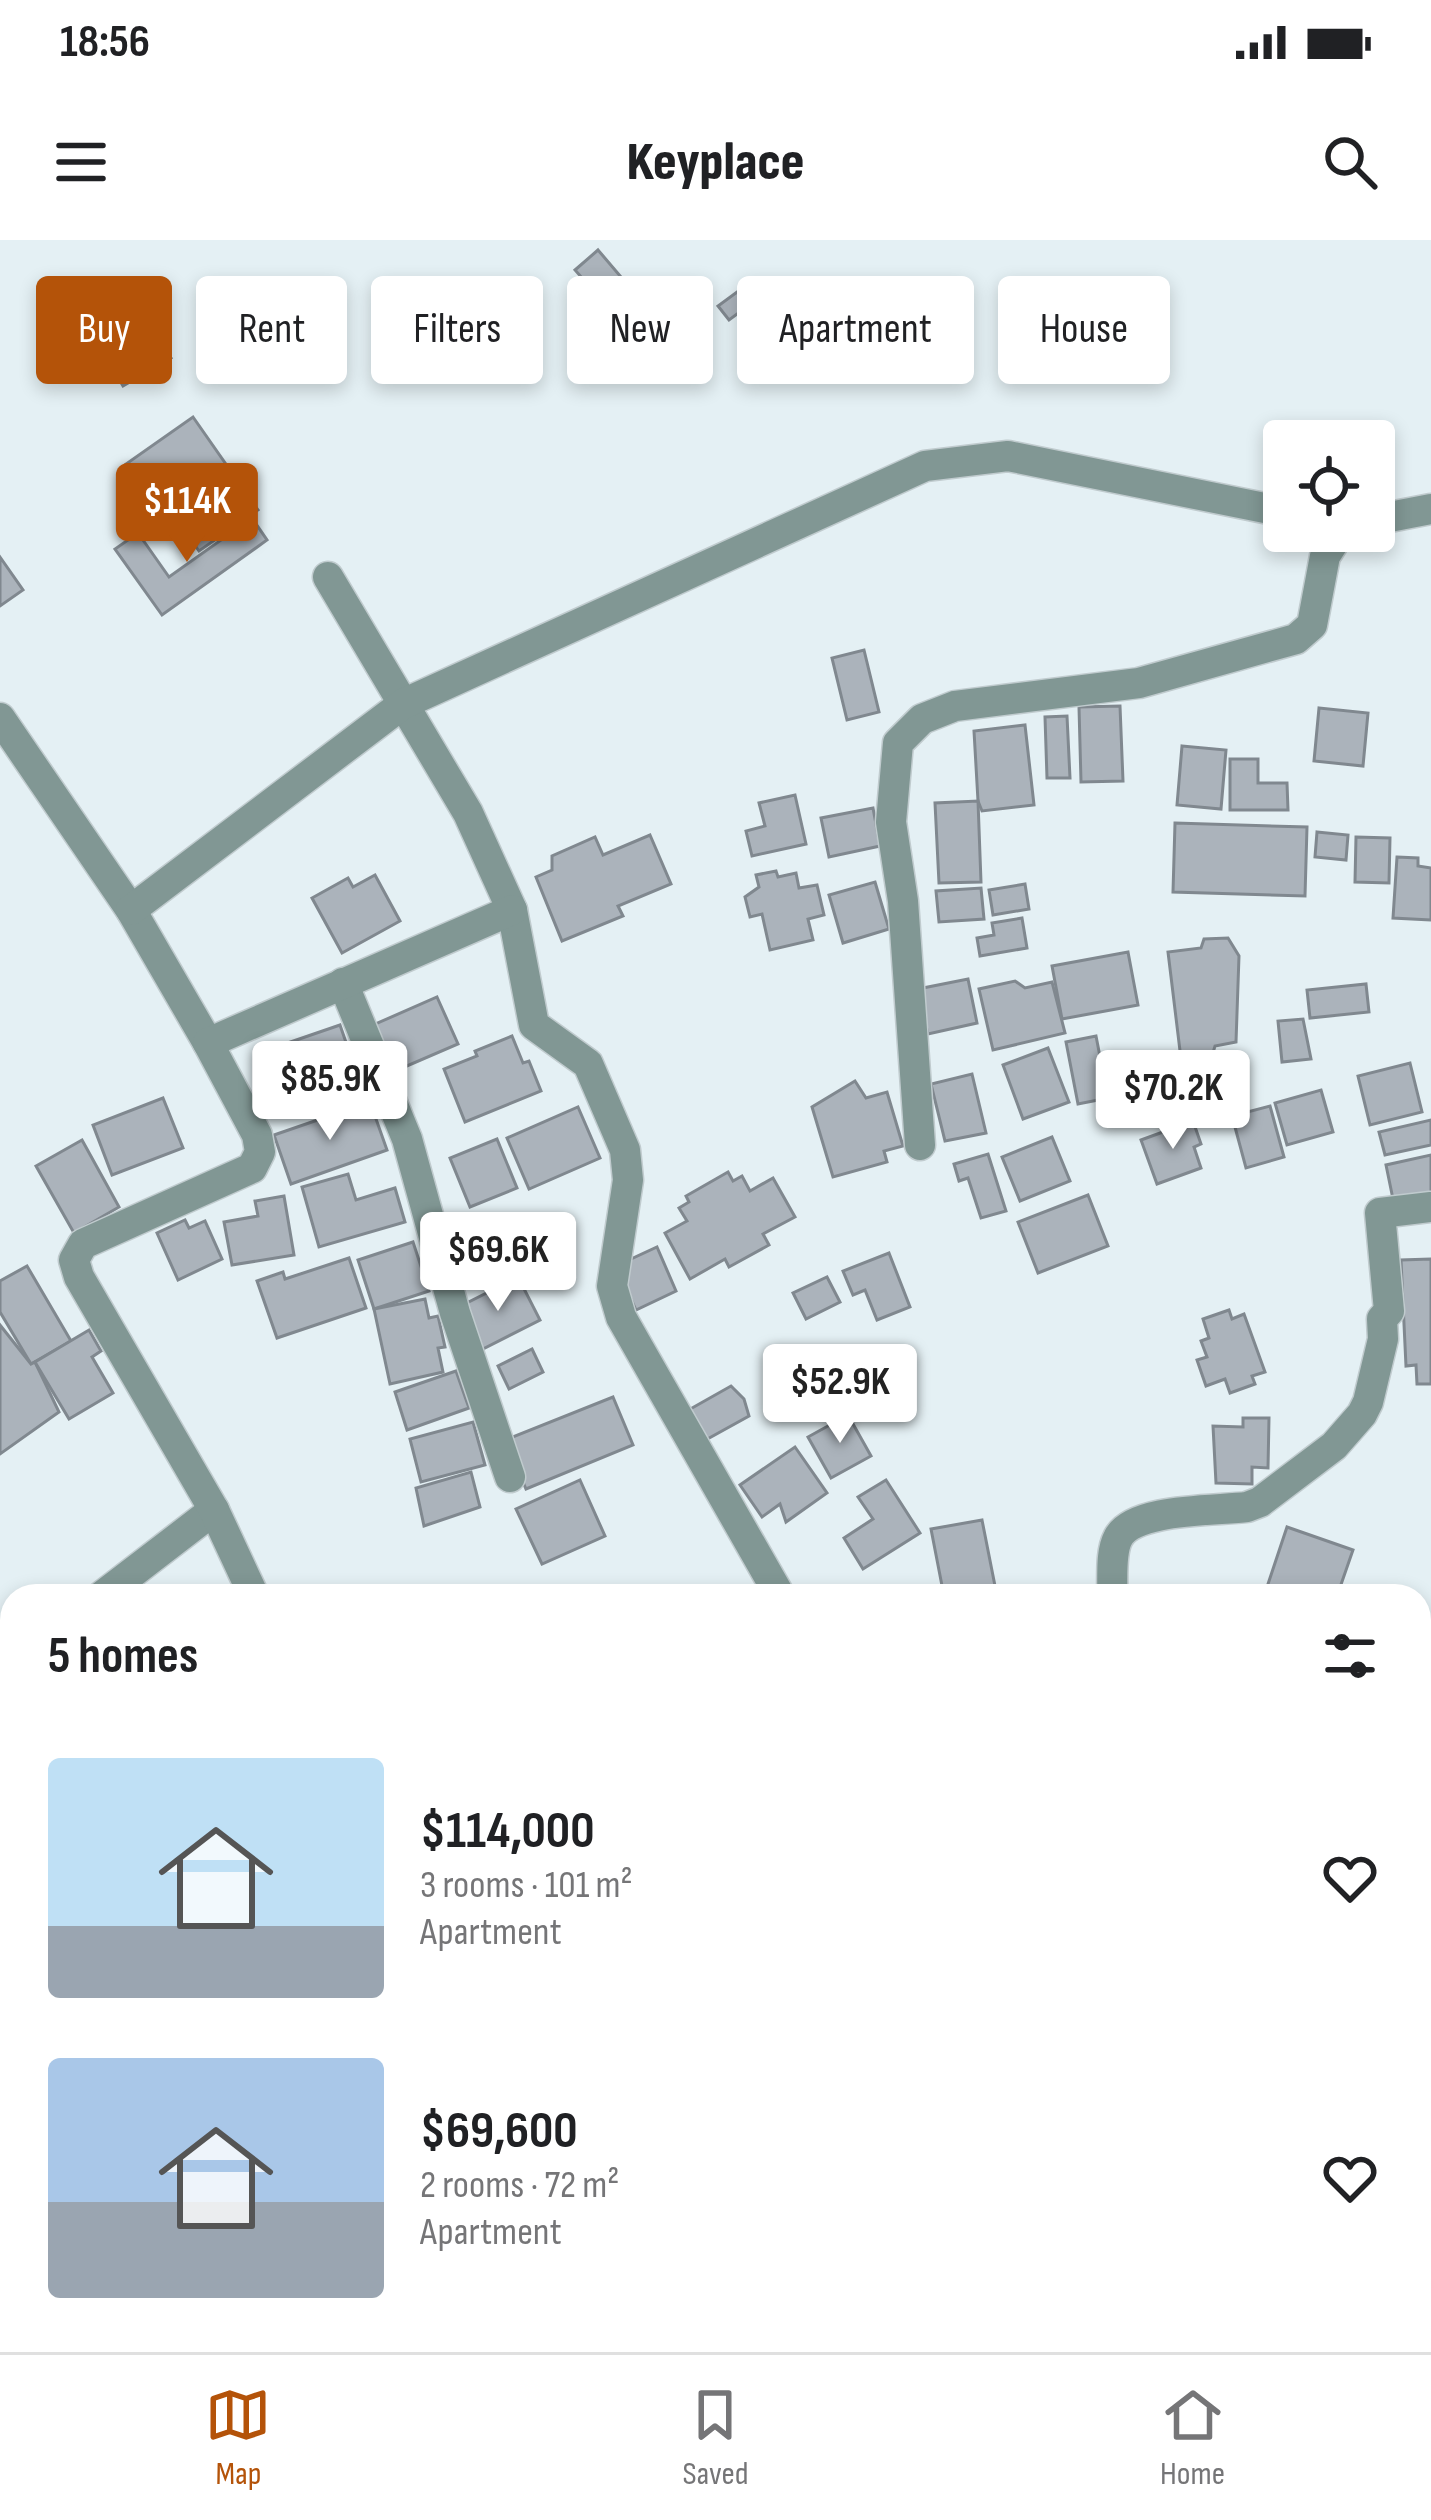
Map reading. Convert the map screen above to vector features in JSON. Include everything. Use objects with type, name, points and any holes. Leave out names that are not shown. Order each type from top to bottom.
[{"type":"street","points":[[130,910],[403,704],[925,466],[1008,456],[1263,505]]},
{"type":"street","points":[[1395,516],[1431,509]]},
{"type":"street","points":[[920,1144],[903,902],[891,822],[898,743],[922,719],[955,706],[1139,683],[1296,639],[1312,625],[1323,552]]},
{"type":"street","points":[[328,577],[467,813],[512,910],[534,1025],[588,1064],[625,1150],[628,1180],[612,1286],[620,1317],[773,1584]]},
{"type":"street","points":[[0,718],[130,910],[257,1135],[260,1152],[252,1168],[83,1244],[74,1260],[214,1510],[248,1584]]},
{"type":"street","points":[[208,1043],[512,910]]},
{"type":"street","points":[[343,983],[407,1138],[454,1313],[510,1477]]},
{"type":"street","points":[[1113,1584],[1115,1548],[1127,1526],[1142,1517],[1260,1502],[1334,1446],[1362,1414],[1383,1339],[1382,1319],[1389,1311],[1380,1214],[1431,1207]]},
{"type":"street","points":[[118,1584],[214,1510]]},
{"type":"building","points":[[598,250],[620,276],[580,276],[575,270]]},
{"type":"building","points":[[737,292],[737,314],[729,320],[718,306]]},
{"type":"building","points":[[193,417],[258,510],[199,551],[150,481],[142,487],[126,464]]},
{"type":"building","points":[[252,518],[267,540],[162,615],[115,549],[138,533],[169,577]]},
{"type":"building","points":[[0,557],[23,590],[0,606]]},
{"type":"building","points":[[864,650],[879,712],[847,720],[832,658]]},
{"type":"building","points":[[1120,706],[1123,781],[1081,782],[1079,707]]},
{"type":"building","points":[[1319,708],[1368,713],[1363,766],[1314,761]]},
{"type":"building","points":[[1067,716],[1070,778],[1047,778],[1045,717]]},
{"type":"building","points":[[1025,725],[1034,805],[982,811],[974,731]]},
{"type":"building","points":[[1182,746],[1226,750],[1221,809],[1177,805]]},
{"type":"building","points":[[1230,759],[1258,759],[1258,783],[1287,783],[1288,810],[1230,810]]},
{"type":"building","points":[[795,795],[806,844],[752,856],[746,831],[765,826],[759,803]]},
{"type":"building","points":[[978,801],[981,882],[939,883],[935,803]]},
{"type":"building","points":[[873,808],[880,846],[829,857],[821,818]]},
{"type":"building","points":[[1175,823],[1307,827],[1305,896],[1173,892]]},
{"type":"building","points":[[1317,832],[1348,835],[1346,860],[1315,857]]},
{"type":"building","points":[[650,835],[671,884],[618,906],[623,916],[562,941],[536,877],[552,870],[552,856],[595,837],[603,855]]},
{"type":"building","points":[[1356,837],[1390,838],[1389,883],[1355,882]]},
{"type":"building","points":[[1397,857],[1418,858],[1418,866],[1431,868],[1431,920],[1393,918]]},
{"type":"building","points":[[776,871],[778,877],[796,873],[799,888],[817,885],[824,915],[808,919],[813,940],[770,950],[762,914],[750,917],[745,897],[759,887],[756,875]]},
{"type":"building","points":[[375,875],[400,921],[342,953],[312,898],[348,878],[353,887]]},
{"type":"building","points":[[875,882],[889,929],[843,943],[829,895]]},
{"type":"building","points":[[1025,884],[1029,909],[993,915],[989,890]]},
{"type":"building","points":[[981,888],[984,919],[939,922],[936,891]]},
{"type":"building","points":[[1022,918],[1027,948],[980,956],[977,938],[994,935],[992,923]]},
{"type":"building","points":[[1228,938],[1239,956],[1236,1042],[1215,1046],[1212,1056],[1181,1059],[1168,952],[1201,948],[1204,939]]},
{"type":"building","points":[[1128,952],[1138,1005],[1062,1019],[1052,966]]},
{"type":"building","points":[[968,979],[977,1023],[928,1034],[918,989]]},
{"type":"building","points":[[1015,981],[1025,988],[1052,982],[1065,1033],[993,1050],[979,989]]},
{"type":"building","points":[[1366,984],[1369,1012],[1310,1018],[1307,990]]},
{"type":"building","points":[[437,997],[458,1044],[386,1075],[364,1029]]},
{"type":"building","points":[[1303,1019],[1311,1059],[1282,1062],[1278,1021]]},
{"type":"building","points":[[340,1025],[359,1080],[292,1103],[273,1048]]},
{"type":"building","points":[[512,1036],[541,1091],[465,1122],[444,1069]]},
{"type":"building","points":[[1096,1036],[1108,1098],[1078,1104],[1066,1042]]},
{"type":"building","points":[[1048,1048],[1069,1102],[1023,1119],[1003,1065]]},
{"type":"building","points":[[1410,1063],[1422,1112],[1370,1125],[1358,1076]]},
{"type":"building","points":[[972,1074],[986,1133],[945,1141],[931,1084]]},
{"type":"building","points":[[855,1081],[866,1098],[887,1092],[903,1146],[884,1151],[887,1162],[833,1177],[812,1107]]},
{"type":"building","points":[[1321,1090],[1333,1132],[1287,1145],[1275,1103]]},
{"type":"building","points":[[163,1098],[183,1148],[112,1175],[93,1125]]},
{"type":"building","points":[[370,1102],[387,1150],[291,1184],[274,1135]]},
{"type":"building","points":[[1270,1106],[1284,1157],[1246,1168],[1232,1116]]},
{"type":"building","points":[[578,1107],[600,1158],[529,1189],[507,1138]]},
{"type":"building","points":[[1431,1120],[1431,1145],[1385,1155],[1379,1132]]},
{"type":"building","points":[[1193,1121],[1201,1144],[1194,1147],[1201,1168],[1157,1184],[1141,1140]]},
{"type":"building","points":[[1052,1137],[1070,1181],[1020,1201],[1002,1157]]},
{"type":"building","points":[[497,1139],[517,1188],[470,1207],[450,1158]]},
{"type":"building","points":[[82,1140],[119,1207],[74,1233],[36,1166]]},
{"type":"building","points":[[988,1154],[1006,1211],[981,1218],[968,1178],[959,1181],[954,1164]]},
{"type":"building","points":[[1431,1155],[1431,1196],[1394,1204],[1386,1165]]},
{"type":"building","points":[[728,1172],[733,1181],[742,1176],[750,1191],[773,1178],[795,1217],[763,1234],[769,1245],[729,1267],[725,1259],[690,1279],[665,1233],[687,1221],[679,1208],[689,1202],[686,1196]]},
{"type":"building","points":[[348,1174],[356,1200],[395,1188],[405,1222],[319,1247],[302,1187]]},
{"type":"building","points":[[1088,1195],[1108,1246],[1038,1273],[1018,1222]]},
{"type":"building","points":[[284,1196],[294,1255],[232,1265],[224,1222],[258,1216],[255,1201]]},
{"type":"building","points":[[185,1220],[189,1228],[205,1221],[222,1259],[178,1280],[157,1233]]},
{"type":"building","points":[[413,1242],[429,1291],[374,1309],[358,1260]]},
{"type":"building","points":[[657,1247],[676,1291],[636,1310],[616,1266]]},
{"type":"building","points":[[889,1253],[910,1307],[877,1320],[865,1290],[853,1295],[843,1271]]},
{"type":"building","points":[[349,1258],[366,1308],[277,1338],[257,1281],[283,1272],[285,1279]]},
{"type":"building","points":[[1431,1259],[1431,1384],[1417,1384],[1416,1365],[1406,1366],[1401,1260]]},
{"type":"building","points":[[27,1266],[71,1341],[31,1364],[0,1312],[0,1281]]},
{"type":"building","points":[[518,1277],[540,1320],[479,1351],[457,1308]]},
{"type":"building","points":[[827,1277],[840,1302],[806,1319],[793,1293]]},
{"type":"building","points":[[425,1299],[429,1318],[438,1316],[445,1347],[438,1348],[443,1372],[390,1384],[374,1309]]},
{"type":"building","points":[[1229,1310],[1232,1319],[1244,1314],[1265,1372],[1252,1376],[1255,1384],[1230,1393],[1225,1379],[1206,1386],[1197,1360],[1207,1357],[1201,1341],[1209,1338],[1203,1319]]},
{"type":"building","points":[[0,1325],[31,1364],[35,1362],[59,1412],[0,1454]]},
{"type":"building","points":[[89,1330],[101,1351],[92,1357],[113,1393],[69,1419],[35,1362]]},
{"type":"building","points":[[532,1349],[543,1372],[509,1389],[498,1366]]},
{"type":"building","points":[[456,1371],[469,1408],[407,1430],[395,1392]]},
{"type":"building","points":[[731,1386],[744,1399],[749,1416],[702,1442],[685,1412]]},
{"type":"building","points":[[613,1397],[633,1445],[526,1489],[505,1440]]},
{"type":"building","points":[[848,1415],[871,1456],[831,1478],[808,1437]]},
{"type":"building","points":[[1243,1418],[1269,1418],[1268,1468],[1252,1467],[1252,1484],[1216,1483],[1213,1426],[1243,1427]]},
{"type":"building","points":[[473,1422],[485,1465],[421,1482],[410,1439]]},
{"type":"building","points":[[795,1447],[827,1493],[786,1522],[780,1504],[762,1517],[740,1485]]},
{"type":"building","points":[[471,1472],[480,1507],[424,1526],[416,1488]]},
{"type":"building","points":[[580,1480],[605,1536],[542,1564],[516,1509]]},
{"type":"building","points":[[886,1480],[920,1533],[863,1569],[844,1538],[873,1519],[858,1497]]},
{"type":"building","points":[[982,1520],[995,1584],[942,1584],[931,1529]]},
{"type":"building","points":[[1287,1527],[1353,1550],[1341,1584],[1268,1584]]}]
